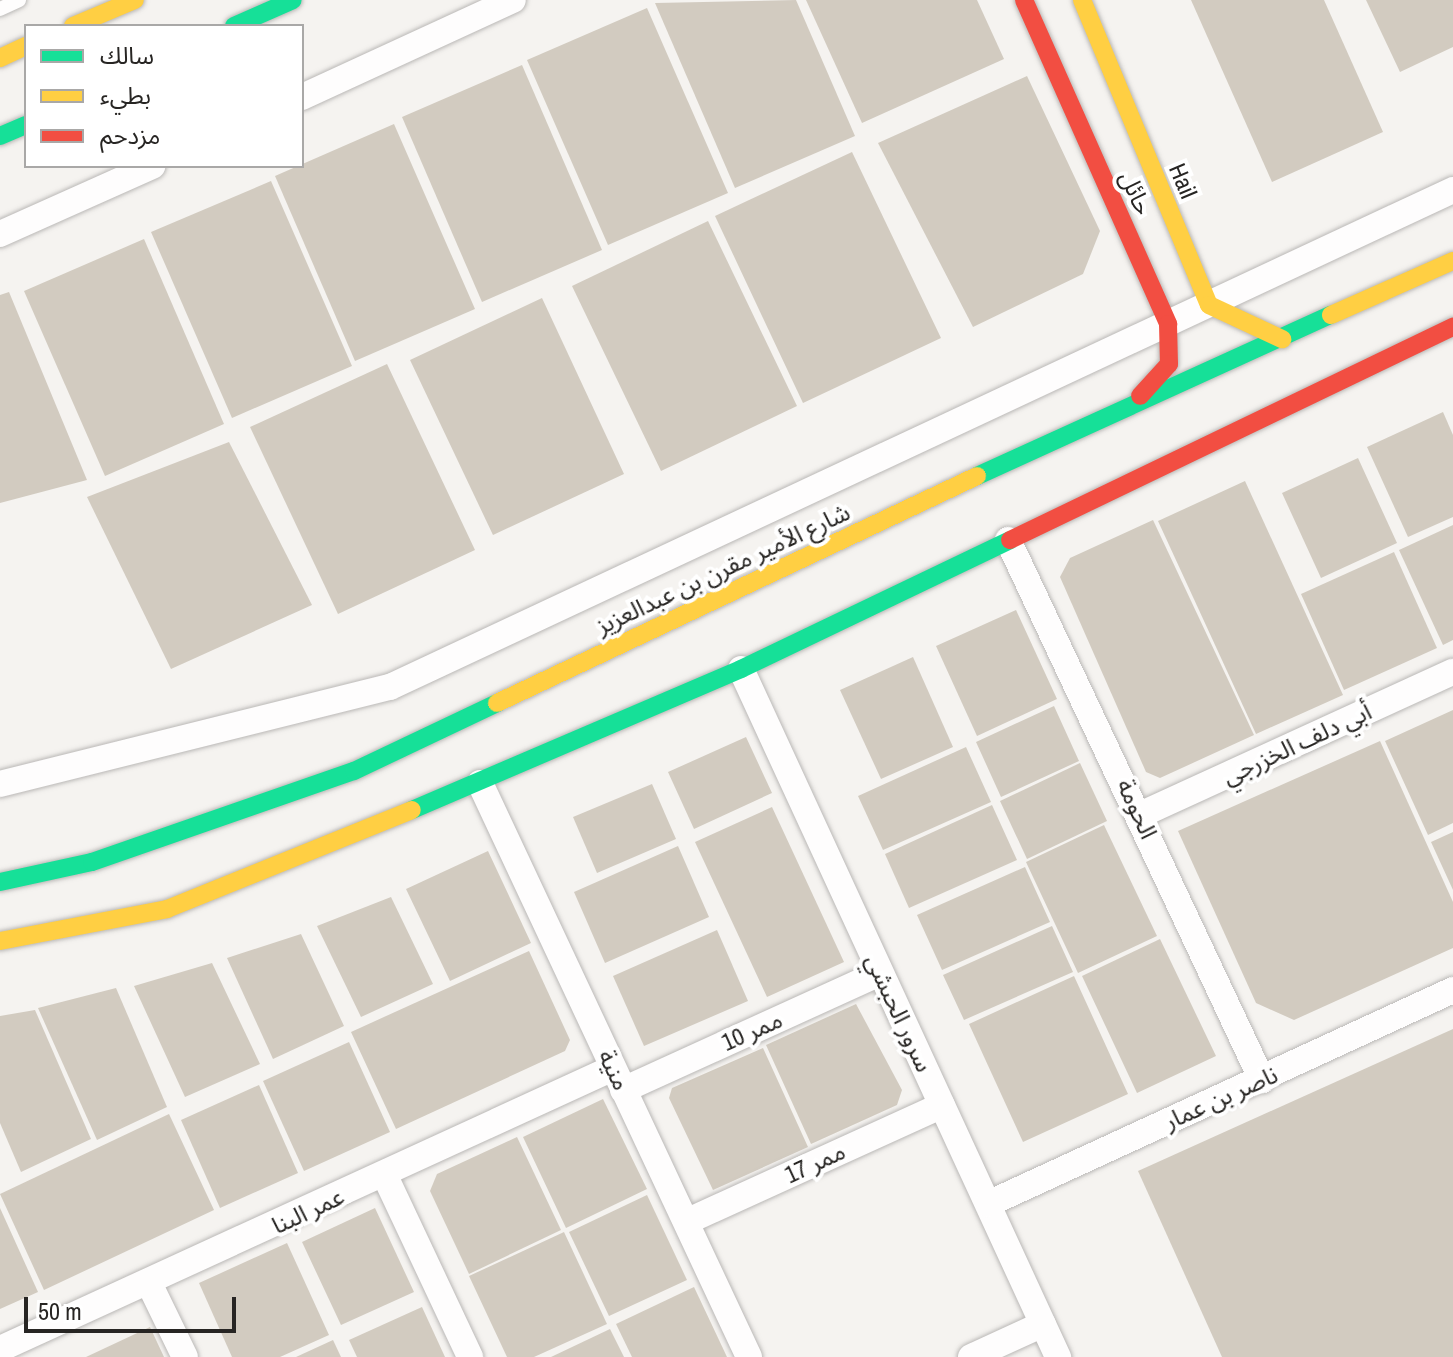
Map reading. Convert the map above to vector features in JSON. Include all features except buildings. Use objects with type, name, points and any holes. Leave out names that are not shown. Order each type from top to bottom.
[{"type":"street","points":[[78,24],[135,0]]},
{"type":"street","points":[[239,24],[293,0]]},
{"type":"street","points":[[304,96],[513,0]]},
{"type":"street","name":"حائل","points":[[1024,0],[1144,212],[1168,324],[1169,364],[1137,400]]},
{"type":"street","name":"Hail","points":[[1082,0],[1144,212],[1209,305]]},
{"type":"street","points":[[0,58],[24,47]]},
{"type":"street","points":[[0,136],[24,126]]},
{"type":"street","points":[[0,234],[148,168]]},
{"type":"street","points":[[0,784],[390,687],[1453,190]]},
{"type":"street","name":"شارع الأمير مقرن بن عبدالعزيز","points":[[0,882],[92,862],[354,771],[1137,400],[1282,339],[1453,261]]},
{"type":"street","points":[[1209,305],[1241,326],[1282,339]]},
{"type":"street","points":[[0,941],[167,909],[480,783],[741,669],[1453,327]]},
{"type":"street","name":"الحومة","points":[[1008,540],[1262,1080]]},
{"type":"street","name":"سرور الحبشي","points":[[741,669],[1058,1357]]},
{"type":"street","name":"أبي دلف الخزرجي","points":[[1140,815],[1453,672]]},
{"type":"street","name":"منية","points":[[480,783],[688,1221],[749,1357]]},
{"type":"street","name":"ممر 10","points":[[618,1079],[880,973]]},
{"type":"street","name":"ناصر بن عمار","points":[[988,1204],[1453,990]]},
{"type":"street","name":"عمر البنا","points":[[0,1349],[385,1176],[618,1079]]},
{"type":"street","name":"ممر 17","points":[[688,1221],[942,1105]]},
{"type":"street","points":[[385,1176],[470,1357]]},
{"type":"street","points":[[149,1283],[185,1357]]},
{"type":"street","points":[[971,1357],[1043,1324]]},
{"type":"lane","points":[[0,9],[19,0]]},
{"type":"traffic: fast","points":[[239,24],[293,0]]},
{"type":"traffic: fast","points":[[0,136],[24,126]]},
{"type":"traffic: fast","points":[[977,476],[1331,315]]},
{"type":"traffic: fast","points":[[412,810],[741,669],[1010,540]]},
{"type":"traffic: fast","points":[[0,882],[92,862],[354,771],[497,703]]},
{"type":"traffic: slow","points":[[78,24],[135,0]]},
{"type":"traffic: slow","points":[[1082,0],[1209,305],[1282,339]]},
{"type":"traffic: slow","points":[[0,58],[24,47]]},
{"type":"traffic: slow","points":[[1331,315],[1453,261]]},
{"type":"traffic: slow","points":[[497,703],[977,476]]},
{"type":"traffic: slow","points":[[0,941],[167,909],[412,810]]},
{"type":"traffic: jam","points":[[1024,0],[1168,324],[1169,364],[1140,396]]},
{"type":"traffic: jam","points":[[1010,540],[1453,327]]}]
